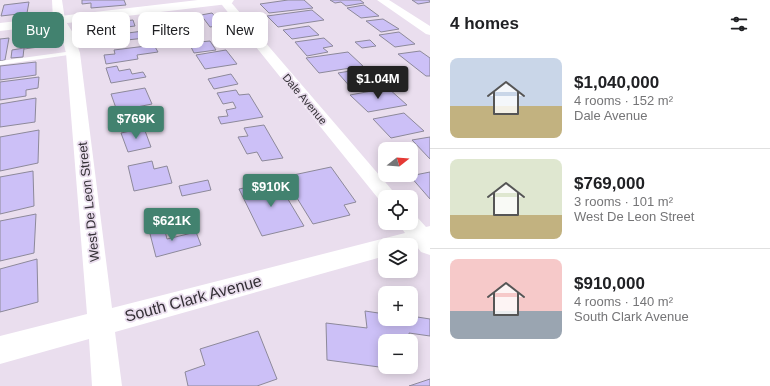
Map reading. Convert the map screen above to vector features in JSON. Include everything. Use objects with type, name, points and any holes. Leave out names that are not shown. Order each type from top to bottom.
[{"type":"street","points":[[57,0],[58,12]]},
{"type":"street","name":"Dale Avenue","points":[[223,0],[382,190]]},
{"type":"street","points":[[64,19],[228,0]]},
{"type":"street","points":[[382,0],[430,31]]},
{"type":"street","points":[[0,27],[12,26]]},
{"type":"street","name":"West De Leon Street","points":[[64,28],[73,53],[107,386]]},
{"type":"street","name":"South Clark Avenue","points":[[0,350],[378,249]]},
{"type":"lane","points":[[0,63],[73,53]]},
{"type":"building","points":[[82,0],[124,0],[126,5],[91,8],[91,3],[82,4]]},
{"type":"building","points":[[288,0],[304,0],[313,8],[269,13],[260,4]]},
{"type":"building","points":[[330,0],[360,0],[364,3],[346,6],[341,2],[335,3]]},
{"type":"building","points":[[412,0],[429,0],[430,2],[418,4]]},
{"type":"building","points":[[29,2],[27,12],[12,12],[12,15],[1,16],[4,5]]},
{"type":"building","points":[[364,5],[379,16],[361,18],[347,8]]},
{"type":"building","points":[[312,10],[324,20],[278,27],[268,16]]},
{"type":"building","points":[[212,13],[212,27],[210,27],[204,19],[204,14]]},
{"type":"building","points":[[383,19],[399,29],[381,32],[366,21]]},
{"type":"building","points":[[130,20],[133,20],[135,26],[130,27]]},
{"type":"building","points":[[309,26],[319,35],[292,39],[283,30]]},
{"type":"building","points":[[138,32],[138,39],[130,40],[130,33]]},
{"type":"building","points":[[399,32],[415,44],[395,47],[379,35]]},
{"type":"building","points":[[9,38],[5,60],[0,61],[0,39]]},
{"type":"building","points":[[324,38],[333,46],[323,48],[328,52],[307,56],[295,42]]},
{"type":"building","points":[[370,40],[376,46],[362,48],[355,42]]},
{"type":"building","points":[[210,41],[212,48],[216,50],[194,53],[192,48],[204,48],[204,42]]},
{"type":"building","points":[[24,48],[23,57],[11,58],[12,50]]},
{"type":"building","points":[[130,48],[156,48],[158,52],[137,55],[138,59],[106,64],[104,55],[115,54],[114,50]]},
{"type":"building","points":[[226,50],[237,64],[205,69],[196,55]]},
{"type":"building","points":[[420,51],[430,58],[430,76],[426,76],[398,54]]},
{"type":"building","points":[[348,52],[363,66],[319,73],[306,58]]},
{"type":"building","points":[[36,62],[36,75],[0,80],[0,66]]},
{"type":"building","points":[[117,66],[119,71],[130,69],[132,74],[143,72],[146,77],[111,83],[106,68]]},
{"type":"building","points":[[374,67],[390,83],[352,89],[338,73]]},
{"type":"building","points":[[231,74],[238,84],[214,89],[208,79]]},
{"type":"building","points":[[39,77],[38,88],[26,90],[26,96],[0,100],[0,82]]},
{"type":"building","points":[[145,88],[152,104],[117,111],[111,94]]},
{"type":"building","points":[[388,88],[407,105],[368,112],[350,95]]},
{"type":"building","points":[[236,90],[239,95],[249,94],[263,117],[221,124],[218,117],[228,116],[226,110],[236,108],[233,102],[223,104],[217,93]]},
{"type":"building","points":[[36,98],[35,122],[0,127],[0,104]]},
{"type":"building","points":[[404,113],[424,131],[391,138],[373,119]]},
{"type":"building","points":[[264,125],[283,158],[262,161],[257,152],[247,154],[238,137],[248,136],[244,128]]},
{"type":"building","points":[[144,128],[151,147],[128,152],[121,133]]},
{"type":"building","points":[[39,130],[38,163],[0,171],[0,137]]},
{"type":"building","points":[[430,137],[430,159],[418,146],[418,142],[414,142],[412,140]]},
{"type":"building","points":[[152,161],[154,169],[167,166],[172,183],[134,191],[128,166]]},
{"type":"building","points":[[331,167],[356,202],[344,205],[350,215],[313,224],[284,177]]},
{"type":"building","points":[[33,171],[34,206],[0,214],[0,177]]},
{"type":"building","points":[[430,172],[430,199],[415,182],[418,182],[418,174]]},
{"type":"building","points":[[208,180],[211,190],[182,196],[179,186]]},
{"type":"building","points":[[277,181],[304,226],[262,236],[239,189]]},
{"type":"building","points":[[36,214],[34,253],[0,261],[0,221]]},
{"type":"building","points":[[164,227],[167,239],[196,232],[201,245],[156,257],[149,230]]},
{"type":"building","points":[[37,259],[38,302],[0,312],[0,269]]},
{"type":"building","points":[[365,311],[378,313],[378,326],[418,326],[418,317],[430,319],[430,336],[409,333],[378,334],[378,367],[327,360],[326,323],[367,328]]},
{"type":"building","points":[[258,331],[277,379],[257,386],[188,386],[185,372],[205,365],[200,349]]},
{"type":"building","points":[[430,379],[430,386],[409,386]]}]
